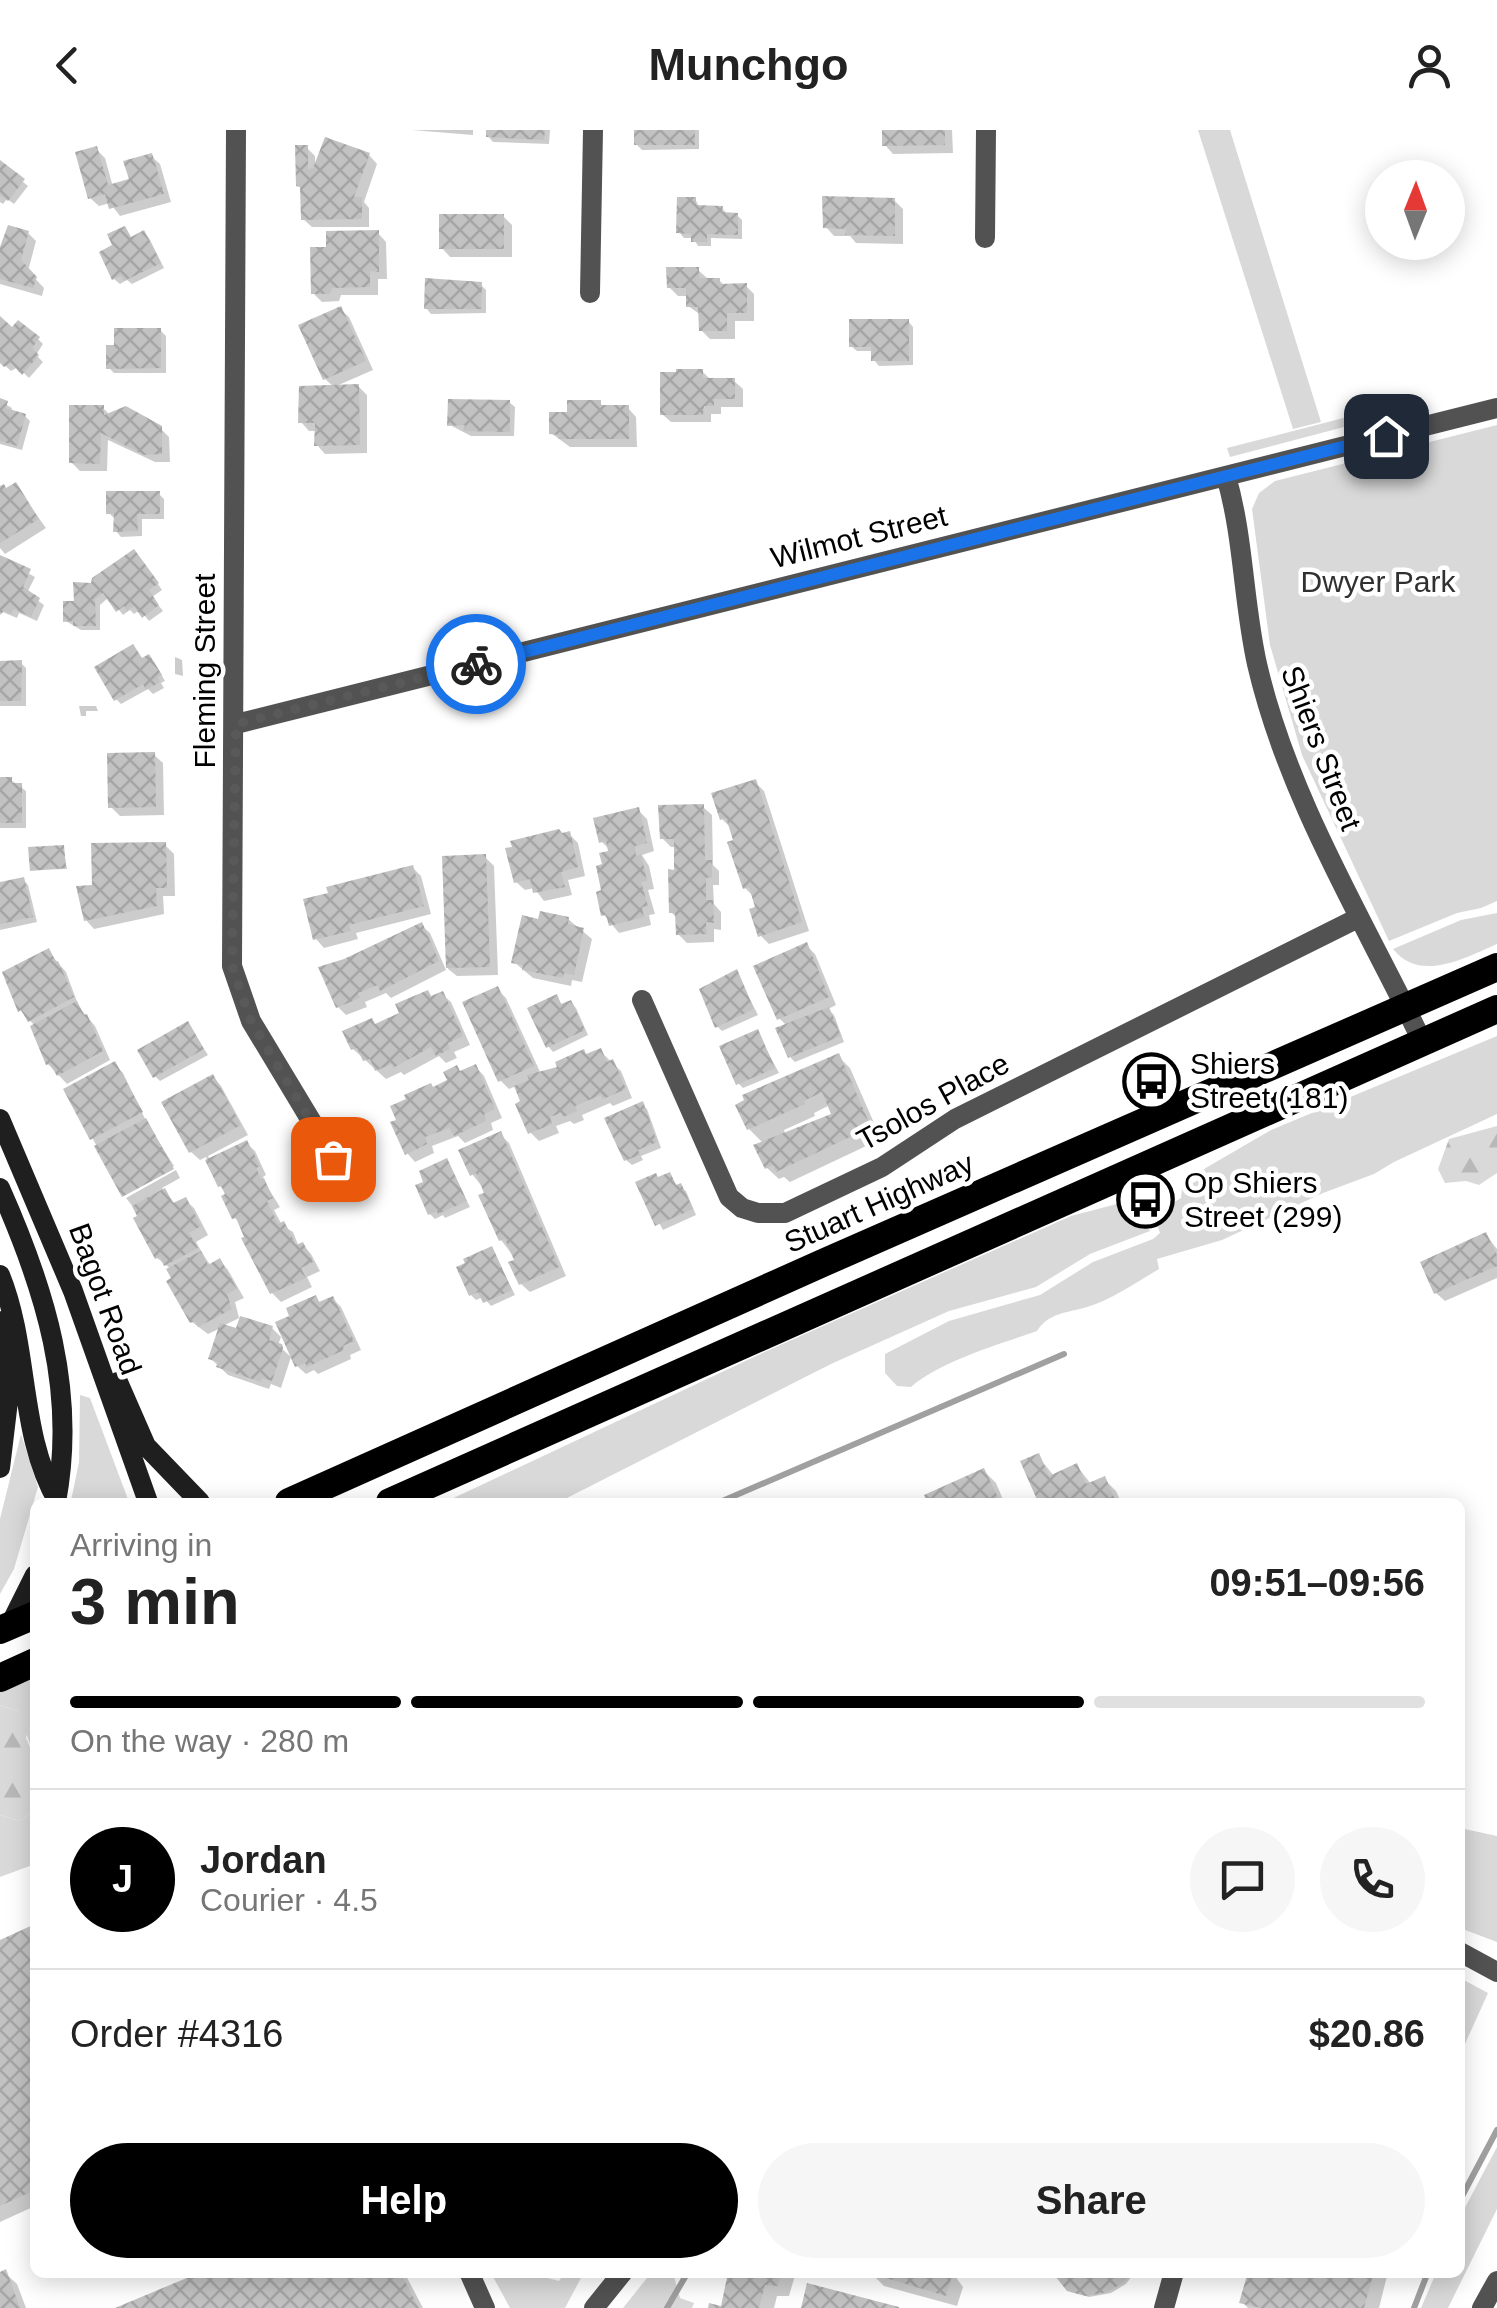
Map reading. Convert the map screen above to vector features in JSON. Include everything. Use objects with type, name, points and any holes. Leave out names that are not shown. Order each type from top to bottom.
[{"type":"highway","name":"Stuart Highway","points":[[298,1498],[1497,967]]},
{"type":"highway","points":[[399,1498],[1497,1009]]},
{"type":"highway","points":[[0,1630],[30,1617]]},
{"type":"highway","points":[[0,1678],[30,1664]]},
{"type":"main road","name":"Bagot Road","points":[[0,1118],[74,1291],[147,1498]]},
{"type":"main road","points":[[19,1161],[52,1222],[136,1429],[154,1458],[196,1498]]},
{"type":"main road","name":"Bagot Road","points":[[0,1188],[37,1278],[58,1359],[64,1421],[58,1498]]},
{"type":"main road","points":[[0,1275],[19,1341],[34,1450],[56,1498]]},
{"type":"main road","points":[[0,1316],[8,1400],[0,1468]]},
{"type":"main road","points":[[0,1643],[30,1586]]},
{"type":"street","name":"Fleming Street","points":[[236,130],[236,724],[231,930],[234,975],[251,1021],[348,1182]]},
{"type":"street","points":[[590,293],[593,130]]},
{"type":"street","points":[[985,238],[986,130]]},
{"type":"street","name":"Wilmot Street","points":[[236,724],[1497,408]]},
{"type":"street","name":"Shiers Street","points":[[1226,476],[1242,542],[1257,663],[1288,760],[1358,918],[1422,1041]]},
{"type":"street","name":"Tsolos Place","points":[[642,1000],[729,1196],[742,1208],[758,1213],[785,1212],[882,1167],[988,1102],[1358,918]]},
{"type":"street","points":[[1465,1954],[1493,1966]]},
{"type":"street","points":[[472,2278],[484,2308]]},
{"type":"street","points":[[594,2308],[618,2278]]},
{"type":"street","points":[[1164,2308],[1172,2278]]},
{"type":"street","points":[[1482,2308],[1497,2281]]},
{"type":"green space","points":[[1198,130],[1230,130],[1321,422],[1293,429]]},
{"type":"green space","points":[[1382,408],[1382,417],[1230,457],[1227,448]]},
{"type":"green space","name":"Dwyer Park","points":[[1497,425],[1497,901],[1389,941],[1302,755],[1270,645],[1252,509],[1259,493],[1275,481]]},
{"type":"green space","points":[[1497,913],[1497,944],[1457,961],[1416,965],[1393,949],[1461,920]]},
{"type":"green space","points":[[1497,1036],[1497,1114],[1374,1174],[1222,1240],[1157,1259],[1159,1269],[1115,1295],[1053,1317],[1037,1331],[954,1362],[911,1387],[897,1386],[885,1373],[885,1354],[949,1321],[1040,1295],[1093,1262],[1153,1239],[1160,1233],[1153,1215],[1181,1198],[1182,1188],[1207,1176],[1204,1169],[1271,1130]]},
{"type":"green space","points":[[1497,1126],[1497,1173],[1479,1185],[1466,1181],[1445,1183],[1438,1169],[1449,1139]]},
{"type":"green space","points":[[1132,1200],[1150,1231],[1090,1254],[1036,1287],[949,1311],[831,1364],[567,1498],[454,1498],[769,1350],[1071,1216]]},
{"type":"green space","points":[[80,1395],[90,1398],[128,1498],[72,1498],[79,1462]]},
{"type":"green space","points":[[21,1434],[38,1487],[35,1498],[30,1498],[30,1514],[14,1569],[0,1594],[0,1519]]},
{"type":"green space","points":[[30,1678],[30,1744],[18,1711],[0,1705],[0,1691]]},
{"type":"green space","points":[[0,1705],[18,1711],[29,1724],[26,1738],[30,1747],[30,1813],[20,1821],[0,1815]]},
{"type":"green space","points":[[30,1813],[30,1866],[0,1877],[0,1815],[20,1821]]},
{"type":"green space","points":[[1465,1829],[1497,1836],[1497,1942],[1465,1930]]},
{"type":"green space","points":[[1465,1981],[1488,1993],[1465,2044]]},
{"type":"green space","points":[[1497,2147],[1497,2209],[1465,2274],[1465,2208]]},
{"type":"green space","points":[[494,2278],[581,2278],[565,2308],[510,2308]]},
{"type":"green space","points":[[647,2278],[674,2278],[680,2298],[694,2303],[692,2308],[623,2308]]},
{"type":"green space","points":[[1434,2278],[1463,2278],[1448,2308],[1421,2308]]},
{"type":"building","points":[[486,130],[545,130],[544,140],[486,137]]},
{"type":"building","points":[[634,130],[695,130],[695,145],[634,145]]},
{"type":"building","points":[[882,130],[945,130],[945,145],[882,146]]},
{"type":"building","points":[[325,137],[370,153],[354,197],[362,197],[362,219],[301,220],[295,145],[308,145],[308,169],[313,168]]},
{"type":"building","points":[[97,146],[108,185],[129,179],[123,161],[152,153],[164,194],[109,209],[105,194],[88,199],[75,152]]},
{"type":"building","points":[[0,160],[25,179],[8,201],[0,195]]},
{"type":"building","points":[[822,196],[895,198],[895,236],[845,235],[846,229],[823,228]]},
{"type":"building","points":[[677,197],[696,197],[696,205],[723,206],[722,212],[738,213],[738,235],[707,234],[707,242],[691,242],[691,234],[676,233]]},
{"type":"building","points":[[439,214],[504,214],[504,249],[439,249]]},
{"type":"building","points":[[8,225],[29,231],[21,260],[37,277],[33,288],[0,279],[0,247]]},
{"type":"building","points":[[125,226],[131,237],[144,230],[161,263],[124,281],[121,276],[112,280],[99,252],[112,245],[107,234]]},
{"type":"building","points":[[379,230],[379,272],[370,271],[370,287],[332,288],[330,294],[311,294],[310,247],[326,247],[326,231]]},
{"type":"building","points":[[666,267],[699,267],[699,278],[720,278],[720,284],[747,283],[747,313],[727,313],[727,331],[699,331],[698,307],[686,307],[686,288],[667,288]]},
{"type":"building","points":[[425,278],[482,282],[481,309],[424,309]]},
{"type":"building","points":[[341,306],[366,361],[323,380],[298,325]]},
{"type":"building","points":[[0,316],[12,327],[18,320],[40,337],[32,348],[39,355],[22,375],[11,363],[4,367],[0,363]]},
{"type":"building","points":[[849,319],[909,319],[909,361],[871,361],[871,347],[849,347]]},
{"type":"building","points":[[114,328],[161,328],[161,368],[106,369],[106,345],[114,345]]},
{"type":"building","points":[[703,369],[703,378],[735,378],[735,399],[714,399],[714,406],[704,406],[703,415],[660,415],[660,372]]},
{"type":"building","points":[[359,384],[360,445],[314,446],[315,423],[298,423],[299,386]]},
{"type":"building","points":[[0,398],[8,401],[6,408],[26,414],[17,446],[0,441]]},
{"type":"building","points":[[448,399],[510,400],[510,432],[463,431],[465,425],[447,426]]},
{"type":"building","points":[[567,400],[629,405],[629,439],[558,439],[559,435],[549,434],[549,412],[567,412]]},
{"type":"building","points":[[69,405],[104,405],[104,415],[126,406],[162,426],[162,454],[144,455],[101,433],[100,464],[69,463]]},
{"type":"building","points":[[16,482],[39,519],[0,543],[0,486],[4,484],[6,488]]},
{"type":"building","points":[[106,491],[160,491],[160,514],[137,514],[138,531],[113,532],[114,514],[106,514]]},
{"type":"building","points":[[134,549],[159,583],[149,590],[159,605],[142,618],[134,606],[127,611],[124,606],[116,612],[103,593],[95,599],[96,626],[63,622],[63,601],[74,601],[73,582],[91,583],[92,578]]},
{"type":"building","points":[[0,555],[31,569],[23,587],[40,598],[31,617],[14,609],[11,614],[4,611],[0,615]]},
{"type":"building","points":[[133,644],[142,658],[149,654],[162,675],[158,677],[160,682],[146,690],[143,684],[114,701],[94,667]]},
{"type":"building","points":[[22,660],[21,701],[0,701],[0,661]]},
{"type":"building","points":[[155,752],[156,807],[108,808],[107,753]]},
{"type":"building","points":[[0,777],[12,777],[12,783],[22,783],[22,823],[0,823]]},
{"type":"building","points":[[756,779],[802,922],[758,937],[749,909],[755,907],[749,887],[743,889],[727,842],[733,840],[726,818],[720,820],[711,793]]},
{"type":"building","points":[[704,804],[705,860],[712,860],[712,877],[706,878],[706,900],[713,900],[714,923],[706,922],[707,934],[676,935],[675,913],[669,913],[668,869],[674,870],[674,839],[660,839],[658,805]]},
{"type":"building","points":[[639,807],[647,843],[635,846],[636,856],[641,854],[647,881],[641,882],[648,906],[642,907],[644,917],[609,926],[606,915],[601,916],[596,892],[601,890],[596,866],[602,864],[599,853],[608,851],[606,841],[599,843],[593,818]]},
{"type":"building","points":[[559,829],[562,833],[570,831],[578,867],[561,872],[565,887],[533,893],[530,879],[514,883],[505,848],[512,847],[510,841]]},
{"type":"building","points":[[166,842],[167,888],[156,888],[157,906],[84,921],[76,886],[92,885],[91,843]]},
{"type":"building","points":[[64,845],[66,868],[30,871],[28,847]]},
{"type":"building","points":[[486,854],[490,967],[446,968],[442,856]]},
{"type":"building","points":[[413,865],[424,906],[349,925],[351,931],[313,940],[303,899],[328,893],[326,887]]},
{"type":"building","points":[[24,877],[33,917],[0,924],[0,882]]},
{"type":"building","points":[[540,911],[569,917],[568,924],[584,928],[574,975],[564,973],[563,978],[522,970],[523,965],[511,963],[522,915],[538,919]]},
{"type":"building","points":[[422,922],[439,961],[380,991],[378,985],[358,993],[360,998],[336,1008],[318,967]]},
{"type":"building","points":[[807,942],[829,997],[777,1020],[753,966]]},
{"type":"building","points":[[49,948],[74,997],[28,1022],[21,1010],[18,1012],[2,972]]},
{"type":"building","points":[[737,969],[754,1009],[715,1028],[699,989]]},
{"type":"building","points":[[498,986],[534,1066],[498,1082],[462,1002]]},
{"type":"building","points":[[428,990],[431,996],[443,991],[463,1036],[448,1043],[450,1049],[436,1056],[431,1047],[393,1068],[392,1064],[375,1071],[370,1059],[363,1061],[357,1048],[351,1050],[342,1031],[372,1018],[375,1024],[399,1013],[395,1004]]},
{"type":"building","points":[[557,994],[561,1004],[571,1000],[585,1030],[546,1048],[527,1008]]},
{"type":"building","points":[[77,1001],[103,1051],[57,1076],[50,1064],[46,1065],[30,1026]]},
{"type":"building","points":[[829,1007],[841,1036],[788,1058],[775,1028]]},
{"type":"building","points":[[188,1021],[204,1049],[153,1078],[137,1050]]},
{"type":"building","points":[[758,1029],[775,1068],[736,1085],[719,1046]]},
{"type":"building","points":[[601,1048],[607,1062],[613,1059],[626,1089],[575,1106],[577,1111],[563,1117],[561,1113],[550,1117],[552,1124],[528,1134],[515,1104],[520,1101],[514,1086],[529,1080],[527,1075],[557,1067],[555,1062],[584,1049],[586,1054]]},
{"type":"building","points":[[839,1053],[871,1127],[776,1172],[773,1165],[765,1169],[753,1145],[831,1114],[822,1092],[804,1101],[805,1104],[747,1130],[735,1105],[744,1100],[742,1095]]},
{"type":"building","points":[[115,1061],[143,1112],[90,1140],[63,1089]]},
{"type":"building","points":[[476,1064],[495,1109],[484,1114],[486,1121],[454,1136],[449,1128],[425,1137],[427,1144],[405,1155],[390,1122],[396,1120],[390,1106],[406,1099],[404,1095],[447,1080],[443,1072],[457,1065],[460,1071]]},
{"type":"building","points":[[213,1074],[241,1125],[189,1153],[161,1102]]},
{"type":"building","points":[[643,1101],[657,1142],[624,1161],[604,1118]]},
{"type":"building","points":[[146,1118],[174,1169],[122,1197],[94,1146]]},
{"type":"building","points":[[501,1131],[559,1267],[519,1285],[508,1262],[514,1260],[505,1239],[499,1241],[478,1195],[484,1193],[476,1173],[470,1176],[458,1150]]},
{"type":"building","points":[[247,1140],[260,1166],[256,1168],[273,1198],[267,1201],[278,1224],[284,1221],[296,1245],[303,1242],[313,1262],[301,1268],[306,1278],[270,1294],[241,1238],[244,1237],[236,1218],[232,1219],[221,1196],[225,1194],[205,1160]]},
{"type":"building","points":[[447,1158],[467,1201],[428,1215],[415,1185],[423,1182],[419,1171]]},
{"type":"building","points":[[670,1172],[676,1185],[681,1183],[693,1209],[655,1226],[635,1182]]},
{"type":"building","points":[[165,1188],[173,1203],[186,1197],[201,1226],[189,1233],[198,1248],[164,1266],[160,1257],[155,1259],[133,1218],[137,1216],[132,1206]]},
{"type":"building","points":[[1486,1232],[1497,1255],[1497,1266],[1434,1294],[1420,1262]]},
{"type":"building","points":[[492,1246],[512,1290],[483,1303],[478,1292],[469,1296],[456,1267],[465,1263],[463,1259]]},
{"type":"building","points":[[201,1251],[208,1265],[220,1258],[237,1289],[227,1294],[232,1309],[198,1327],[195,1321],[190,1323],[166,1281],[171,1278],[166,1269]]},
{"type":"building","points":[[316,1295],[319,1302],[333,1296],[354,1341],[343,1346],[344,1350],[307,1367],[305,1363],[295,1367],[275,1322],[289,1316],[286,1308]]},
{"type":"building","points":[[240,1316],[273,1326],[269,1340],[282,1344],[272,1381],[262,1378],[261,1382],[216,1367],[218,1362],[208,1359],[220,1323],[236,1328]]},
{"type":"building","points":[[1039,1453],[1049,1476],[1077,1463],[1086,1484],[1105,1476],[1114,1498],[1036,1498],[1020,1461]]},
{"type":"building","points":[[984,1468],[998,1498],[925,1498],[924,1495]]},
{"type":"building","points":[[30,1926],[30,2192],[0,2206],[0,1940]]},
{"type":"building","points":[[6,2269],[20,2308],[0,2308],[0,2272]]},
{"type":"building","points":[[187,2278],[403,2278],[419,2308],[115,2308]]},
{"type":"building","points":[[727,2278],[780,2278],[778,2286],[765,2285],[759,2308],[708,2308],[709,2303],[721,2306]]},
{"type":"building","points":[[886,2278],[951,2278],[946,2296]]},
{"type":"building","points":[[1057,2278],[1127,2278],[1108,2292],[1086,2296],[1067,2291]]},
{"type":"building","points":[[1246,2278],[1372,2278],[1364,2308],[1261,2308],[1239,2303]]},
{"type":"building","points":[[807,2283],[899,2307],[899,2308],[801,2308]]},
{"type":"waterway","points":[[729,1498],[1064,1354]]},
{"type":"waterway","points":[[1465,2191],[1497,2130]]},
{"type":"waterway","points":[[667,2308],[684,2278]]},
{"type":"waterway","points":[[1414,2308],[1426,2278]]},
{"type":"way so far","points":[[333,1159],[251,1021],[232,966],[236,724],[476,664]]},
{"type":"place","name":"Shiers Street (181)","points":[[1151,1081]]},
{"type":"place","name":"Op Shiers Street (299)","points":[[1145,1200]]},
{"type":"route","points":[[476,664],[1386,436]]}]
